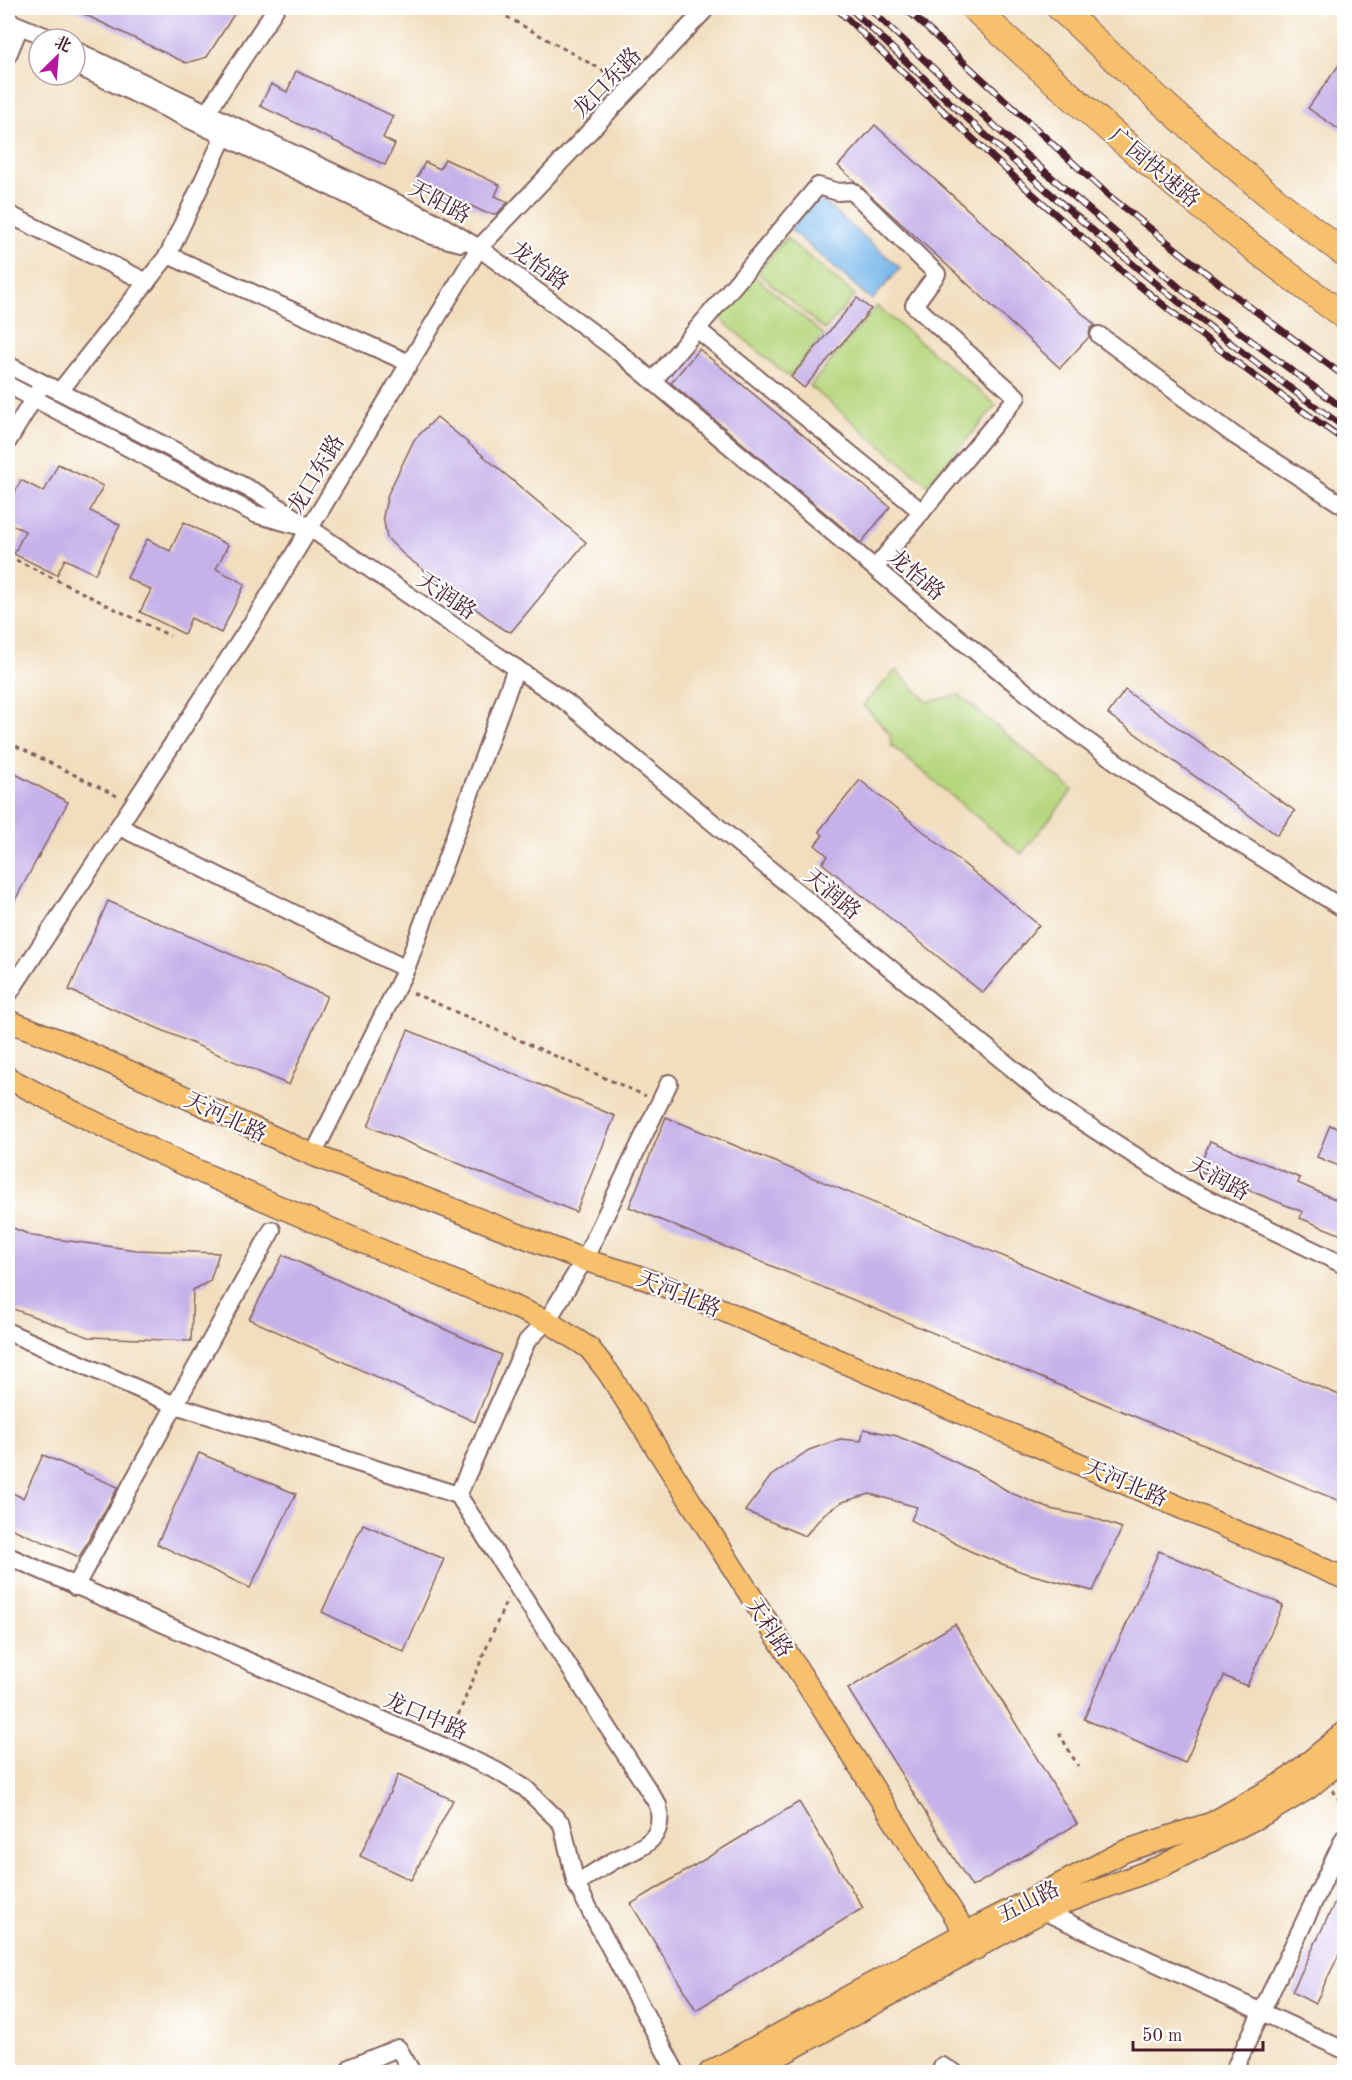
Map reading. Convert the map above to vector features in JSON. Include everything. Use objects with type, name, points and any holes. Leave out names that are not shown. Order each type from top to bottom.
[{"type":"highway","name":"广园快速路","points":[[974,8],[1035,65],[1176,185],[1344,316]]},
{"type":"highway","points":[[1060,8],[1202,137],[1272,197],[1344,253]]},
{"type":"main road","name":"天河北路","points":[[8,1021],[64,1042],[313,1155],[584,1260],[632,1274],[685,1294],[1344,1578]]},
{"type":"main road","points":[[8,1078],[118,1136],[245,1193],[547,1321]]},
{"type":"main road","name":"天科路","points":[[547,1321],[589,1348],[608,1372],[970,1941]]},
{"type":"main road","name":"五山路","points":[[749,2073],[1125,1851],[1212,1823],[1287,1780],[1344,1733]]},
{"type":"main road","name":"五山路","points":[[710,2073],[970,1941],[1162,1866],[1272,1810],[1309,1788],[1344,1758]]},
{"type":"street","points":[[208,111],[276,8]]},
{"type":"street","name":"龙口东路","points":[[8,995],[135,805],[259,612],[479,248],[704,11]]},
{"type":"street","points":[[10,21],[27,28]]},
{"type":"street","points":[[10,21],[27,35]]},
{"type":"street","points":[[8,55],[10,21]]},
{"type":"street","name":"天阳路","points":[[87,56],[208,111],[438,224],[479,248]]},
{"type":"street","name":"天阳路","points":[[87,71],[433,236],[479,248]]},
{"type":"street","points":[[60,391],[168,255],[224,136]]},
{"type":"street","points":[[653,381],[818,186],[838,192],[852,190],[937,274],[914,305],[1017,397],[875,568]]},
{"type":"street","points":[[8,214],[147,282]]},
{"type":"street","name":"龙怡路","points":[[479,248],[558,305],[653,381],[1016,685],[1112,759],[1211,827],[1344,909]]},
{"type":"street","points":[[168,255],[409,363]]},
{"type":"street","points":[[697,328],[922,512]]},
{"type":"street","points":[[1099,335],[1234,435],[1344,506]]},
{"type":"street","name":"天润路","points":[[8,365],[261,495],[566,702],[1058,1106],[1185,1188],[1344,1265]]},
{"type":"street","points":[[8,441],[43,382]]},
{"type":"street","name":"天润路","points":[[8,385],[255,514],[308,528]]},
{"type":"street","points":[[313,1155],[406,969],[516,668]]},
{"type":"street","points":[[120,827],[406,969]]},
{"type":"street","points":[[458,1495],[527,1341],[547,1321],[584,1260],[669,1083]]},
{"type":"street","points":[[75,1587],[272,1230]]},
{"type":"street","points":[[8,1332],[175,1405],[458,1495],[658,1805],[661,1820],[657,1834],[641,1848],[613,1861],[576,1884]]},
{"type":"street","name":"龙口中路","points":[[8,1556],[445,1747],[497,1771],[525,1788],[562,1824],[576,1884],[676,2073]]},
{"type":"street","points":[[1233,2073],[1260,2011],[1344,1839]]},
{"type":"street","points":[[1043,1911],[1344,2050]]},
{"type":"street","points":[[351,2067],[398,2048],[412,2073]]},
{"type":"path","points":[[491,8],[632,87]]},
{"type":"path","points":[[8,556],[170,636]]},
{"type":"path","points":[[8,742],[135,805]]},
{"type":"path","points":[[398,986],[660,1102]]},
{"type":"path","points":[[445,1747],[514,1582]]},
{"type":"path","points":[[1059,1733],[1078,1766]]},
{"type":"green space","points":[[786,238],[855,295],[825,330],[757,272]]},
{"type":"green space","points":[[753,275],[824,335],[789,377],[718,317]]},
{"type":"green space","points":[[877,306],[996,405],[928,485],[810,386]]},
{"type":"green space","points":[[896,670],[928,702],[959,695],[1073,790],[1021,854],[891,745],[890,734],[863,705]]},
{"type":"water","points":[[818,197],[900,268],[872,300],[790,229]]},
{"type":"building","points":[[71,8],[238,8],[207,57],[186,63]]},
{"type":"building","points":[[1344,58],[1344,133],[1308,108]]},
{"type":"building","points":[[296,71],[393,116],[383,138],[395,144],[385,165],[260,106],[271,84],[287,92]]},
{"type":"building","points":[[875,125],[1095,325],[1090,329],[1089,337],[1060,368],[838,166]]},
{"type":"building","points":[[445,159],[500,185],[495,196],[508,202],[497,214],[486,213],[416,180],[425,162],[440,169]]},
{"type":"building","points":[[857,298],[871,309],[804,388],[791,377]]},
{"type":"building","points":[[699,349],[890,507],[861,543],[671,383]]},
{"type":"building","points":[[437,417],[586,542],[511,632],[504,630],[404,555],[387,538],[383,516],[388,494],[414,440]]},
{"type":"building","points":[[58,464],[103,486],[90,511],[120,525],[95,574],[65,559],[57,575],[14,554],[25,531],[8,523],[8,507],[21,480],[44,492]]},
{"type":"building","points":[[184,522],[228,545],[216,569],[245,584],[221,633],[191,618],[184,634],[140,612],[151,590],[127,578],[147,539],[170,551]]},
{"type":"building","points":[[1125,690],[1295,811],[1277,835],[1108,714]]},
{"type":"building","points":[[8,770],[68,802],[8,913]]},
{"type":"building","points":[[860,780],[1039,925],[983,993],[822,863],[828,856],[815,845],[823,835],[819,831]]},
{"type":"building","points":[[108,901],[327,996],[289,1085],[69,990]]},
{"type":"building","points":[[408,1030],[615,1116],[576,1212],[368,1126]]},
{"type":"building","points":[[666,1117],[1344,1397],[1344,1503],[629,1207]]},
{"type":"building","points":[[1330,1125],[1344,1131],[1344,1168],[1317,1157]]},
{"type":"building","points":[[1210,1141],[1300,1178],[1298,1183],[1344,1203],[1344,1236],[1300,1218],[1303,1212],[1198,1170]]},
{"type":"building","points":[[8,1226],[33,1236],[136,1250],[219,1253],[210,1281],[193,1290],[191,1341],[89,1337],[8,1307]]},
{"type":"building","points":[[283,1255],[501,1355],[475,1422],[249,1319]]},
{"type":"building","points":[[864,1429],[897,1436],[923,1447],[976,1472],[1011,1493],[1050,1509],[1091,1517],[1122,1528],[1093,1591],[1022,1572],[970,1551],[911,1520],[917,1507],[870,1494],[842,1502],[824,1514],[805,1536],[745,1511],[771,1476],[809,1450],[840,1439],[861,1441]]},
{"type":"building","points":[[199,1453],[296,1494],[250,1588],[157,1544]]},
{"type":"building","points":[[43,1455],[118,1487],[79,1557],[8,1527],[8,1491],[23,1498]]},
{"type":"building","points":[[363,1524],[444,1559],[404,1652],[322,1612]]},
{"type":"building","points":[[1159,1551],[1283,1605],[1247,1686],[1224,1676],[1185,1763],[1084,1719]]},
{"type":"building","points":[[955,1624],[1077,1824],[972,1887],[848,1689]]},
{"type":"building","points":[[398,1775],[453,1800],[411,1880],[360,1856]]},
{"type":"building","points":[[799,1802],[863,1908],[696,2010],[631,1904]]},
{"type":"building","points":[[1344,1883],[1344,1944],[1315,2004],[1292,1992]]},
{"type":"railway","points":[[836,8],[984,149],[1107,259],[1241,366],[1344,440]]},
{"type":"railway","points":[[850,8],[1028,174],[1089,227],[1214,330],[1344,427]]},
{"type":"railway","points":[[869,8],[1028,157],[1181,289],[1344,409]]},
{"type":"railway","points":[[905,8],[1108,195],[1239,299],[1344,376]]}]
